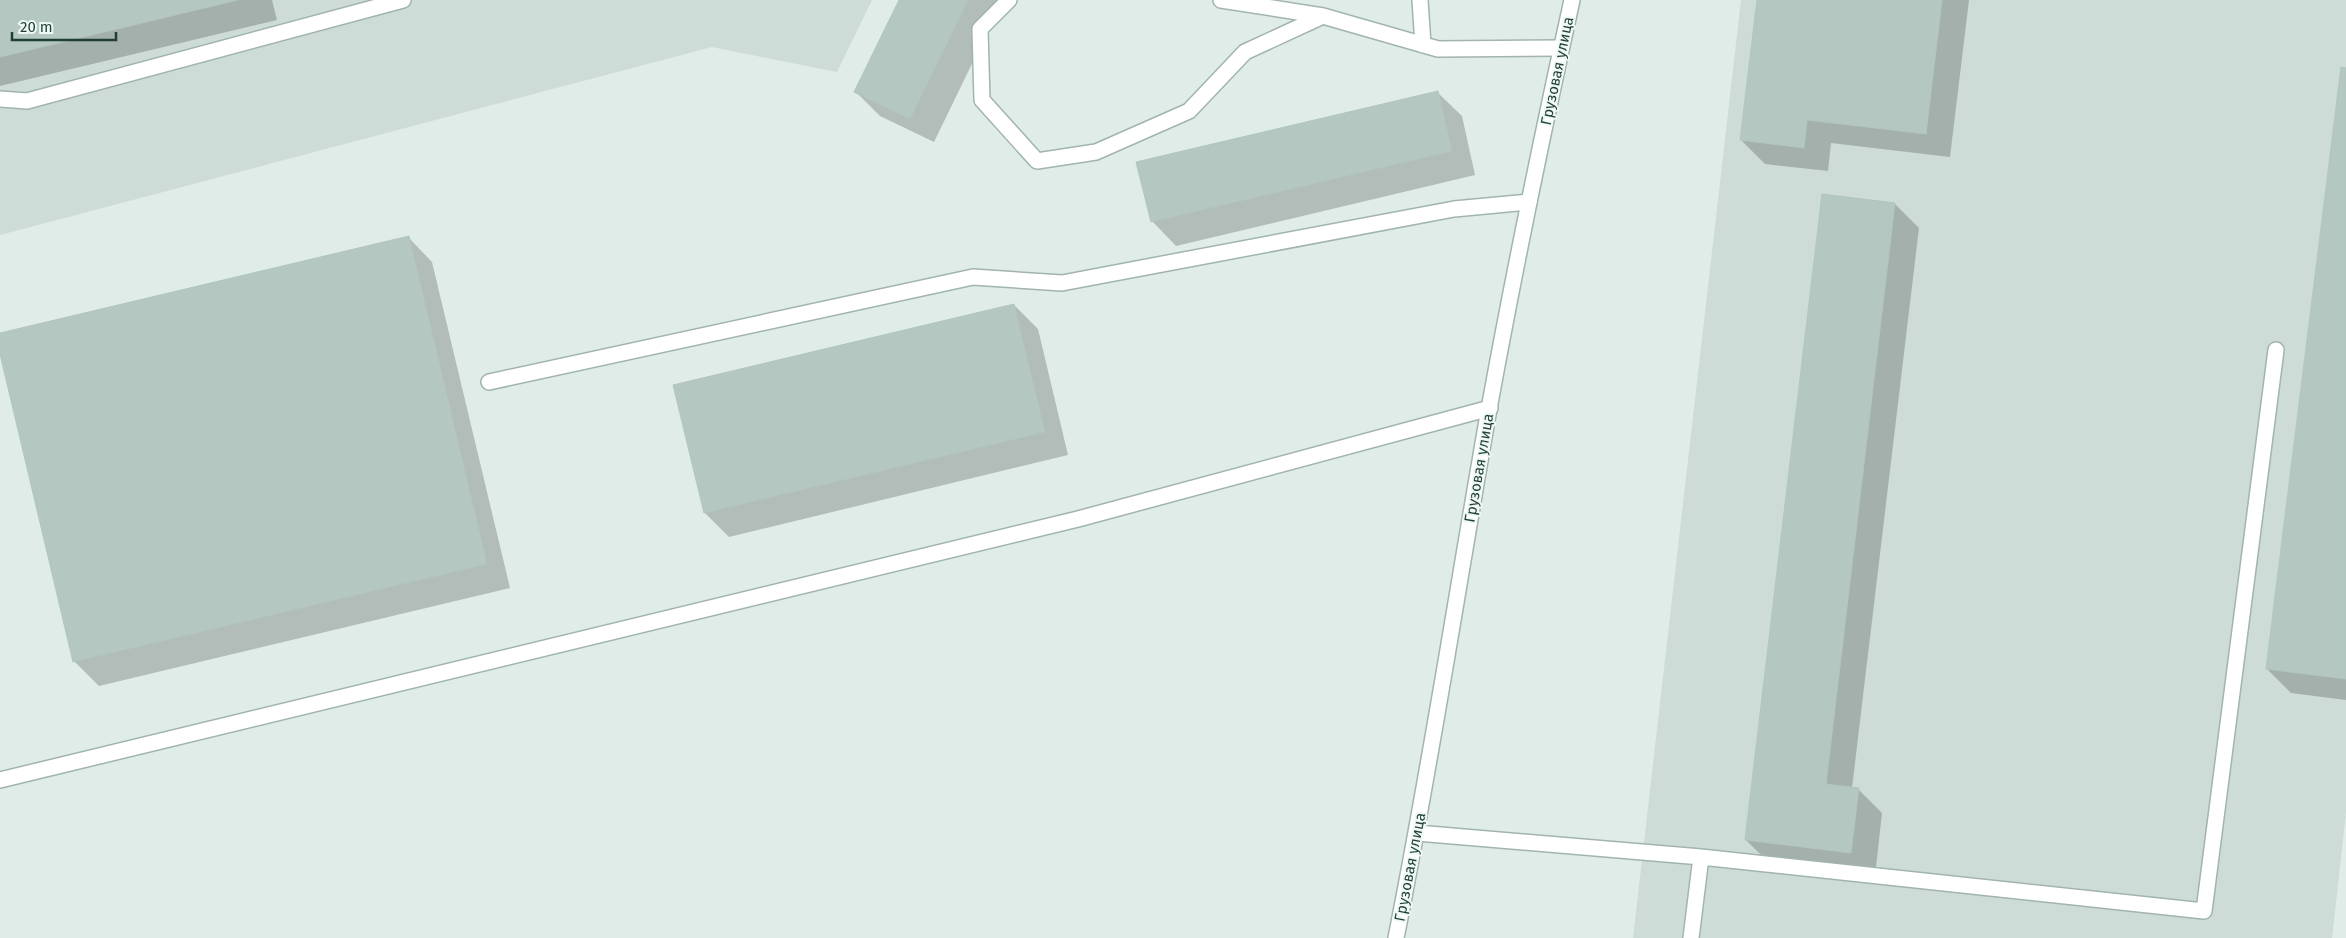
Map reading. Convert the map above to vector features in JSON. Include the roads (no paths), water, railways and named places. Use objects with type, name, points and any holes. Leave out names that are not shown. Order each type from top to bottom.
[{"type":"street","points":[[0,99],[27,101],[403,0]]},
{"type":"street","points":[[1009,0],[980,29],[982,100],[1036,161],[1096,152],[1189,111],[1246,52],[1322,16]]},
{"type":"street","points":[[1221,0],[1322,16],[1438,49],[1561,48]]},
{"type":"street","points":[[1420,0],[1423,45]]},
{"type":"street","name":"Грузовая улица","points":[[1396,938],[1417,833],[1490,408],[1529,202],[1572,0]]},
{"type":"street","points":[[489,382],[973,277],[1062,283],[1454,209],[1529,202]]},
{"type":"street","points":[[1417,833],[1701,857],[2204,911],[2276,350]]},
{"type":"street","points":[[0,780],[1078,519],[1490,408]]},
{"type":"street","points":[[1691,938],[1701,857]]}]
